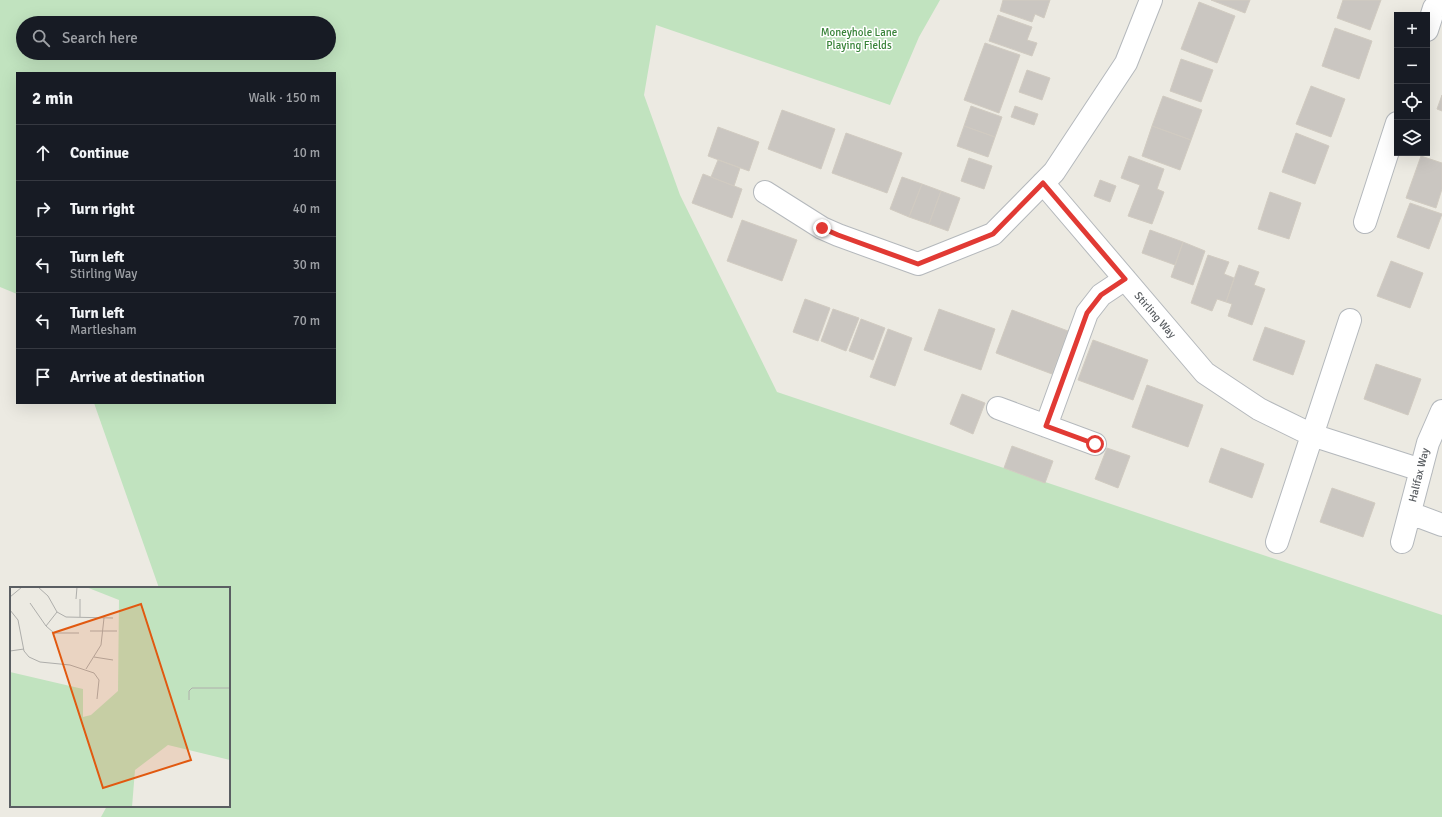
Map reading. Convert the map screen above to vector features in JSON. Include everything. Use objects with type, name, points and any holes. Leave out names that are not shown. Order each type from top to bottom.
[{"type":"street","points":[[765,192],[822,228],[918,264],[993,234],[1054,172],[1126,63],[1151,0]]},
{"type":"street","points":[[1430,21],[1434,8],[1442,3]]},
{"type":"street","points":[[1365,222],[1394,132]]},
{"type":"street","name":"Stirling Way","points":[[1043,183],[1205,373],[1259,409],[1312,435],[1421,470]]},
{"type":"street","points":[[1046,426],[1087,313],[1101,295],[1125,279]]},
{"type":"street","points":[[1277,542],[1350,320]]},
{"type":"street","points":[[998,408],[1095,444]]},
{"type":"street","name":"Halifax Way","points":[[1402,542],[1428,443],[1442,410]]},
{"type":"street","points":[[1410,513],[1442,525]]},
{"type":"green space","name":"Moneyhole Lane Playing Fields","points":[[0,0],[940,0],[919,37],[890,105],[656,25],[644,95],[680,195],[777,392],[1442,615],[1442,817],[101,817],[106,807],[230,807],[230,587],[159,587],[94,404],[336,404],[336,72],[16,72],[16,294],[0,287]]},
{"type":"building","points":[[1003,0],[1050,0],[1044,18],[1035,14],[1032,22],[1000,11]]},
{"type":"building","points":[[1211,0],[1250,0],[1245,13]]},
{"type":"building","points":[[1343,0],[1381,0],[1370,30],[1337,18]]},
{"type":"building","points":[[1199,2],[1235,16],[1217,63],[1181,49]]},
{"type":"building","points":[[998,15],[1032,27],[1027,40],[1037,43],[1032,56],[989,41]]},
{"type":"building","points":[[1335,28],[1372,41],[1359,79],[1322,66]]},
{"type":"building","points":[[985,43],[1020,55],[999,113],[964,100]]},
{"type":"building","points":[[1181,59],[1213,70],[1201,102],[1170,91]]},
{"type":"building","points":[[1027,70],[1050,78],[1042,100],[1019,92]]},
{"type":"building","points":[[1311,86],[1345,99],[1331,137],[1296,124]]},
{"type":"building","points":[[1442,95],[1442,111],[1437,109]]},
{"type":"building","points":[[1163,96],[1202,110],[1191,140],[1152,126]]},
{"type":"building","points":[[971,106],[1002,117],[995,137],[964,126]]},
{"type":"building","points":[[1015,106],[1038,114],[1034,125],[1011,117]]},
{"type":"building","points":[[782,110],[835,129],[821,169],[768,149]]},
{"type":"building","points":[[964,126],[995,137],[988,157],[957,146]]},
{"type":"building","points":[[1152,126],[1191,140],[1180,170],[1142,156]]},
{"type":"building","points":[[718,127],[759,142],[749,171],[708,156]]},
{"type":"building","points":[[846,133],[902,153],[887,193],[832,173]]},
{"type":"building","points":[[1296,133],[1329,146],[1315,184],[1282,172]]},
{"type":"building","points":[[1129,156],[1164,169],[1157,189],[1164,192],[1152,224],[1128,216],[1140,185],[1121,178]]},
{"type":"building","points":[[1421,156],[1442,163],[1442,189],[1436,208],[1406,198]]},
{"type":"building","points":[[969,158],[992,166],[984,189],[961,181]]},
{"type":"building","points":[[718,160],[740,168],[734,186],[711,177]]},
{"type":"building","points":[[703,174],[742,189],[732,218],[692,203]]},
{"type":"building","points":[[902,177],[922,184],[909,217],[890,209]]},
{"type":"building","points":[[1100,180],[1116,186],[1110,202],[1094,196]]},
{"type":"building","points":[[922,184],[941,191],[929,224],[909,217]]},
{"type":"building","points":[[941,191],[960,198],[948,231],[929,224]]},
{"type":"building","points":[[1270,192],[1301,203],[1289,239],[1258,229]]},
{"type":"building","points":[[1410,203],[1442,214],[1429,249],[1397,237]]},
{"type":"building","points":[[742,220],[797,240],[782,281],[727,261]]},
{"type":"building","points":[[1150,230],[1183,242],[1175,265],[1142,253]]},
{"type":"building","points":[[1183,242],[1205,251],[1193,285],[1171,277]]},
{"type":"building","points":[[1208,255],[1229,262],[1224,274],[1234,278],[1226,302],[1217,299],[1212,311],[1191,303]]},
{"type":"building","points":[[1391,261],[1423,273],[1410,308],[1377,296]]},
{"type":"building","points":[[1239,265],[1259,272],[1254,285],[1265,289],[1252,325],[1228,316],[1232,304],[1226,302]]},
{"type":"building","points":[[805,299],[830,308],[818,341],[793,332]]},
{"type":"building","points":[[833,309],[859,318],[846,351],[821,341]]},
{"type":"building","points":[[939,309],[995,329],[981,370],[924,350]]},
{"type":"building","points":[[1012,310],[1068,331],[1052,374],[996,353]]},
{"type":"building","points":[[861,319],[885,328],[873,360],[849,351]]},
{"type":"building","points":[[1265,327],[1305,341],[1293,375],[1253,360]]},
{"type":"building","points":[[888,329],[912,338],[895,386],[870,377]]},
{"type":"building","points":[[1093,340],[1148,360],[1133,400],[1078,380]]},
{"type":"building","points":[[1376,364],[1421,379],[1408,415],[1364,399]]},
{"type":"building","points":[[1147,385],[1203,405],[1188,447],[1132,427]]},
{"type":"building","points":[[962,394],[985,403],[973,434],[950,424]]},
{"type":"building","points":[[1012,446],[1053,461],[1045,483],[1004,468]]},
{"type":"building","points":[[1107,448],[1130,456],[1118,488],[1095,479]]},
{"type":"building","points":[[1221,448],[1264,464],[1252,498],[1209,482]]},
{"type":"building","points":[[1332,488],[1375,503],[1363,537],[1320,522]]},
{"type":"route","points":[[822,228],[918,264],[993,234],[1043,183],[1125,279],[1101,295],[1087,313],[1046,426],[1095,444]]}]
